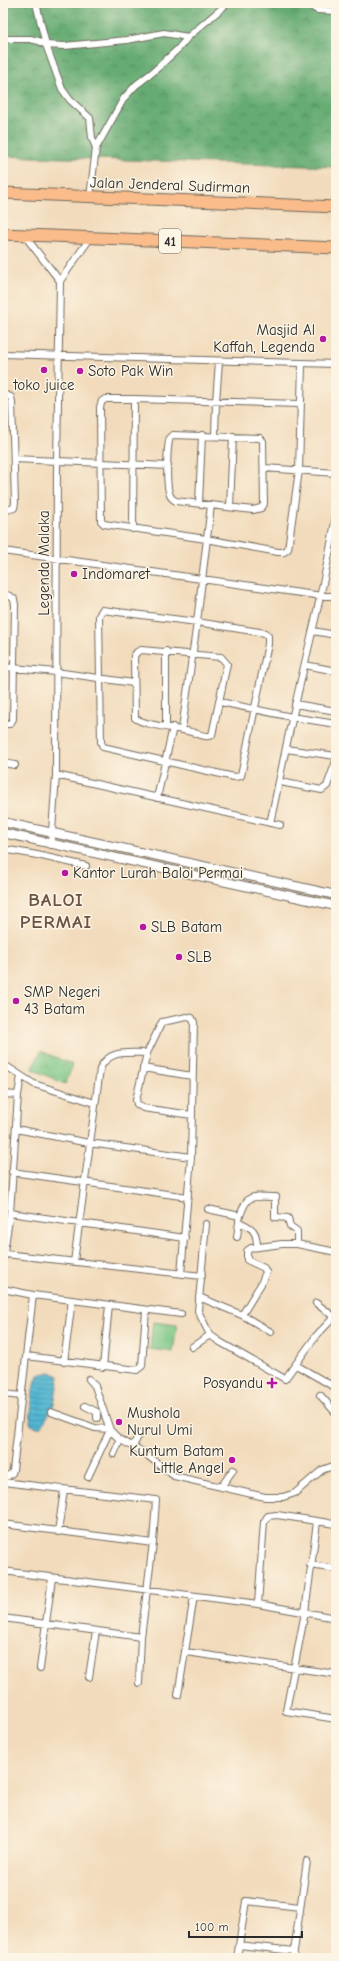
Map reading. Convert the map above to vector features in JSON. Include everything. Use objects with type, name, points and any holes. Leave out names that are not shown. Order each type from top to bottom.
[{"type":"highway","name":"Jalan Jenderal Sudirman","points":[[3,193],[336,207]]},
{"type":"highway","name":"41","points":[[3,234],[336,248]]},
{"type":"street","points":[[36,3],[54,72],[64,94],[90,118],[92,138],[96,148]]},
{"type":"street","points":[[90,197],[96,148],[116,110],[131,90],[178,50],[188,37],[228,3]]},
{"type":"street","points":[[306,3],[317,10],[336,11]]},
{"type":"street","points":[[3,39],[30,39],[39,41],[46,45],[64,46],[127,40],[164,33],[188,37]]},
{"type":"street","points":[[23,235],[60,281],[91,237]]},
{"type":"street","name":"Legenda Malaka","points":[[51,845],[56,775],[57,461],[60,281]]},
{"type":"street","points":[[3,354],[336,364]]},
{"type":"street","points":[[215,435],[219,361]]},
{"type":"street","points":[[300,404],[106,398],[102,401],[100,407],[101,521],[104,524],[206,539],[278,552],[284,552],[288,549],[299,470],[302,364]]},
{"type":"street","points":[[3,394],[11,397],[12,402],[15,503],[14,508],[3,511]]},
{"type":"street","points":[[133,529],[135,464],[134,399]]},
{"type":"street","points":[[199,503],[202,435]]},
{"type":"street","points":[[202,435],[260,438],[263,441],[264,504],[261,508],[253,510],[176,501],[171,497],[168,491],[170,436],[202,435]]},
{"type":"street","points":[[230,507],[233,436]]},
{"type":"street","points":[[14,459],[168,466]]},
{"type":"street","points":[[264,468],[336,473]]},
{"type":"street","points":[[182,729],[193,655],[211,505]]},
{"type":"street","points":[[270,823],[280,782],[292,717],[322,596],[336,515]]},
{"type":"street","points":[[3,551],[57,560],[322,596],[336,596]]},
{"type":"street","points":[[3,594],[14,599],[14,719],[10,724],[3,724]]},
{"type":"street","points":[[102,610],[197,622],[264,633],[268,636],[268,644],[253,709],[242,774],[240,777],[165,762],[105,748],[102,746],[100,679],[99,616],[102,610]]},
{"type":"street","points":[[313,631],[336,635]]},
{"type":"street","points":[[141,650],[166,651],[193,655],[221,657],[226,660],[227,664],[212,735],[206,736],[182,729],[142,722],[135,718],[134,656],[137,652],[141,650]]},
{"type":"street","points":[[157,798],[165,762],[170,727],[166,651]]},
{"type":"street","points":[[304,665],[336,671]]},
{"type":"street","points":[[3,667],[134,682]]},
{"type":"street","points":[[220,702],[292,717],[336,724]]},
{"type":"street","points":[[295,704],[336,711]]},
{"type":"street","points":[[286,749],[336,756]]},
{"type":"street","points":[[280,782],[322,790],[327,786],[336,761]]},
{"type":"street","points":[[3,763],[14,765]]},
{"type":"street","points":[[56,775],[280,825]]},
{"type":"street","points":[[3,822],[336,895]]},
{"type":"street","points":[[3,833],[51,845],[336,906]]},
{"type":"street","points":[[3,849],[86,866]]},
{"type":"street","points":[[181,1274],[191,1157],[192,1115],[194,1022],[192,1018],[187,1017],[162,1022],[147,1053],[136,1100],[137,1104],[143,1108],[192,1115]]},
{"type":"street","points":[[74,1262],[100,1069],[104,1060],[117,1053],[147,1053]]},
{"type":"street","points":[[3,1064],[40,1087],[95,1103]]},
{"type":"street","points":[[143,1068],[192,1076]]},
{"type":"street","points":[[21,1076],[18,1094],[10,1213],[4,1256],[202,1276]]},
{"type":"street","points":[[3,1094],[18,1094]]},
{"type":"street","points":[[16,1129],[89,1143],[191,1157]]},
{"type":"street","points":[[12,1172],[188,1197]]},
{"type":"street","points":[[237,1237],[245,1201],[254,1197],[275,1197],[276,1217],[288,1218],[290,1226],[298,1231],[297,1244]]},
{"type":"street","points":[[208,1209],[240,1219],[256,1232],[257,1247]]},
{"type":"street","points":[[10,1213],[185,1238]]},
{"type":"street","points":[[206,1224],[199,1297],[199,1315],[210,1335],[285,1379],[319,1332],[335,1316],[316,1303]]},
{"type":"street","points":[[242,1315],[266,1274],[264,1268],[247,1260],[248,1249],[282,1244],[297,1244],[336,1252]]},
{"type":"street","points":[[3,1289],[33,1295],[181,1314]]},
{"type":"street","points":[[3,1475],[8,1476],[13,1470],[33,1295]]},
{"type":"street","points":[[199,1297],[242,1315],[271,1332]]},
{"type":"street","points":[[64,1362],[72,1300]]},
{"type":"street","points":[[103,1367],[109,1304]]},
{"type":"street","points":[[26,1356],[133,1371],[142,1366],[146,1310]]},
{"type":"street","points":[[192,1347],[210,1335]]},
{"type":"street","points":[[296,1364],[336,1388]]},
{"type":"street","points":[[89,1378],[95,1386],[104,1417],[110,1430],[120,1440],[133,1446],[172,1475],[265,1497],[283,1497],[295,1493],[322,1470],[336,1465]]},
{"type":"street","points":[[3,1394],[21,1396]]},
{"type":"street","points":[[320,1395],[336,1413]]},
{"type":"street","points":[[85,1406],[97,1412],[95,1428]]},
{"type":"street","points":[[51,1412],[95,1428],[110,1430]]},
{"type":"street","points":[[97,1418],[104,1417]]},
{"type":"street","points":[[88,1477],[110,1430]]},
{"type":"street","points":[[133,1446],[140,1433]]},
{"type":"street","points":[[114,1454],[120,1440]]},
{"type":"street","points":[[221,1487],[232,1470]]},
{"type":"street","points":[[3,1482],[155,1499],[157,1504],[141,1637],[139,1683]]},
{"type":"street","points":[[58,1532],[64,1490]]},
{"type":"street","points":[[258,1604],[264,1522],[268,1516],[277,1515],[336,1524]]},
{"type":"street","points":[[317,1522],[310,1565],[305,1612],[286,1711],[336,1719]]},
{"type":"street","points":[[3,1524],[153,1543]]},
{"type":"street","points":[[310,1565],[336,1569]]},
{"type":"street","points":[[3,1571],[258,1604],[336,1618]]},
{"type":"street","points":[[40,1668],[52,1578]]},
{"type":"street","points":[[178,1695],[194,1596]]},
{"type":"street","points":[[3,1618],[141,1637]]},
{"type":"street","points":[[89,1677],[96,1631]]},
{"type":"street","points":[[186,1652],[336,1674]]},
{"type":"street","points":[[239,1945],[293,1955],[306,1860]]},
{"type":"street","points":[[237,1958],[246,1901],[300,1907]]},
{"type":"green space","points":[[3,3],[336,3],[336,167],[3,156]]},
{"type":"green space","points":[[41,1051],[73,1065],[65,1084],[32,1069]]},
{"type":"green space","points":[[153,1322],[177,1325],[173,1352],[150,1349]]},
{"type":"water","points":[[50,1372],[59,1376],[54,1404],[41,1428],[31,1425],[30,1422],[33,1389],[38,1375]]},
{"type":"place","name":"Masjid Al Kaffah, Legenda","points":[[323,339]]},
{"type":"place","name":"toko juice","points":[[44,370]]},
{"type":"place","name":"Soto Pak Win","points":[[80,371]]},
{"type":"place","name":"Indomaret","points":[[74,574]]},
{"type":"place","name":"Kantor Lurah Baloi Permai","points":[[65,873]]},
{"type":"place","name":"SLB Batam","points":[[143,927]]},
{"type":"place","name":"SLB","points":[[179,957]]},
{"type":"place","name":"SMP Negeri 43 Batam","points":[[16,1001]]},
{"type":"place","name":"Posyandu","points":[[272,1383]]},
{"type":"place","name":"Mushola Nurul Umi","points":[[119,1422]]},
{"type":"place","name":"Kuntum Batam Little Angel","points":[[232,1460]]},
{"type":"district","name":"BALOI PERMAI","points":[[56,911]]}]
